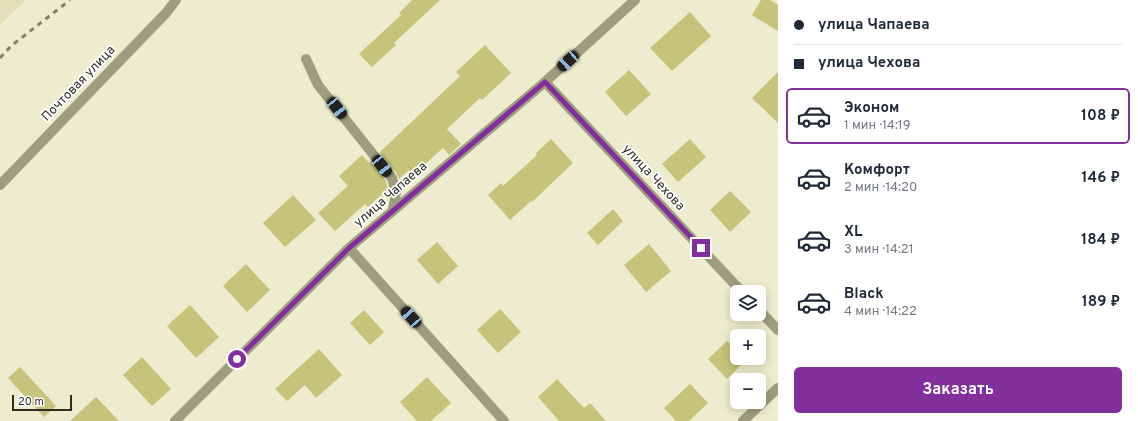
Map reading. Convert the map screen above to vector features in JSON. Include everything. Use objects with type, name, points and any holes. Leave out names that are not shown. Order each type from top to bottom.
[{"type":"street","name":"Почтовая улица","points":[[0,185],[176,0]]},
{"type":"street","name":"улица Чапаева","points":[[180,419],[349,248],[393,209],[545,82],[635,0]]},
{"type":"street","points":[[306,59],[318,85],[392,178],[396,194],[393,209]]},
{"type":"street","name":"улица Чехова","points":[[545,82],[735,285]]},
{"type":"street","points":[[349,248],[504,421]]},
{"type":"street","points":[[766,317],[778,330]]},
{"type":"street","points":[[743,421],[778,388]]},
{"type":"shaded area","points":[[0,0],[26,0],[0,25]]},
{"type":"building","points":[[412,0],[440,0],[394,43],[396,45],[372,67],[359,54],[401,15],[399,13]]},
{"type":"building","points":[[761,0],[770,0],[778,5],[778,31],[752,15]]},
{"type":"building","points":[[690,12],[711,36],[672,71],[650,48]]},
{"type":"building","points":[[485,45],[511,73],[482,100],[480,98],[447,129],[461,144],[449,155],[443,148],[413,175],[409,170],[399,179],[397,174],[380,152],[460,76],[456,72]]},
{"type":"building","points":[[629,70],[651,94],[626,116],[605,92]]},
{"type":"building","points":[[778,72],[778,123],[752,98]]},
{"type":"building","points":[[551,139],[573,163],[532,202],[531,201],[510,220],[488,195],[501,183],[503,186],[537,155],[536,153]]},
{"type":"building","points":[[690,139],[706,157],[678,182],[662,164]]},
{"type":"building","points":[[362,155],[369,163],[370,161],[386,181],[388,189],[368,207],[365,204],[335,231],[318,213],[348,186],[339,176]]},
{"type":"building","points":[[730,191],[751,212],[730,232],[710,210]]},
{"type":"building","points":[[293,195],[316,220],[285,247],[263,223]]},
{"type":"building","points":[[613,209],[623,221],[598,245],[587,233]]},
{"type":"building","points":[[437,242],[458,266],[438,284],[417,260]]},
{"type":"building","points":[[649,244],[671,271],[646,292],[624,265]]},
{"type":"building","points":[[246,264],[270,290],[247,312],[223,286]]},
{"type":"building","points":[[190,305],[219,337],[196,358],[167,326]]},
{"type":"building","points":[[500,309],[521,332],[498,353],[477,330]]},
{"type":"building","points":[[364,310],[384,332],[370,345],[350,323]]},
{"type":"building","points":[[727,341],[730,344],[730,365],[741,365],[733,373],[730,373],[730,376],[727,379],[708,359]]},
{"type":"building","points":[[319,349],[342,375],[316,398],[305,385],[287,401],[275,389]]},
{"type":"building","points":[[142,357],[171,389],[152,406],[123,375]]},
{"type":"building","points":[[20,367],[56,406],[44,417],[8,378]]},
{"type":"building","points":[[427,377],[451,403],[431,421],[417,421],[400,402]]},
{"type":"building","points":[[557,379],[584,408],[590,403],[606,421],[559,421],[538,397]]},
{"type":"building","points":[[690,384],[708,403],[689,421],[676,421],[664,408]]},
{"type":"building","points":[[96,397],[119,421],[70,421]]},
{"type":"railway","points":[[0,58],[11,46],[70,0]]},
{"type":"route","points":[[237,359],[349,248],[393,209],[545,82],[701,248]]}]
